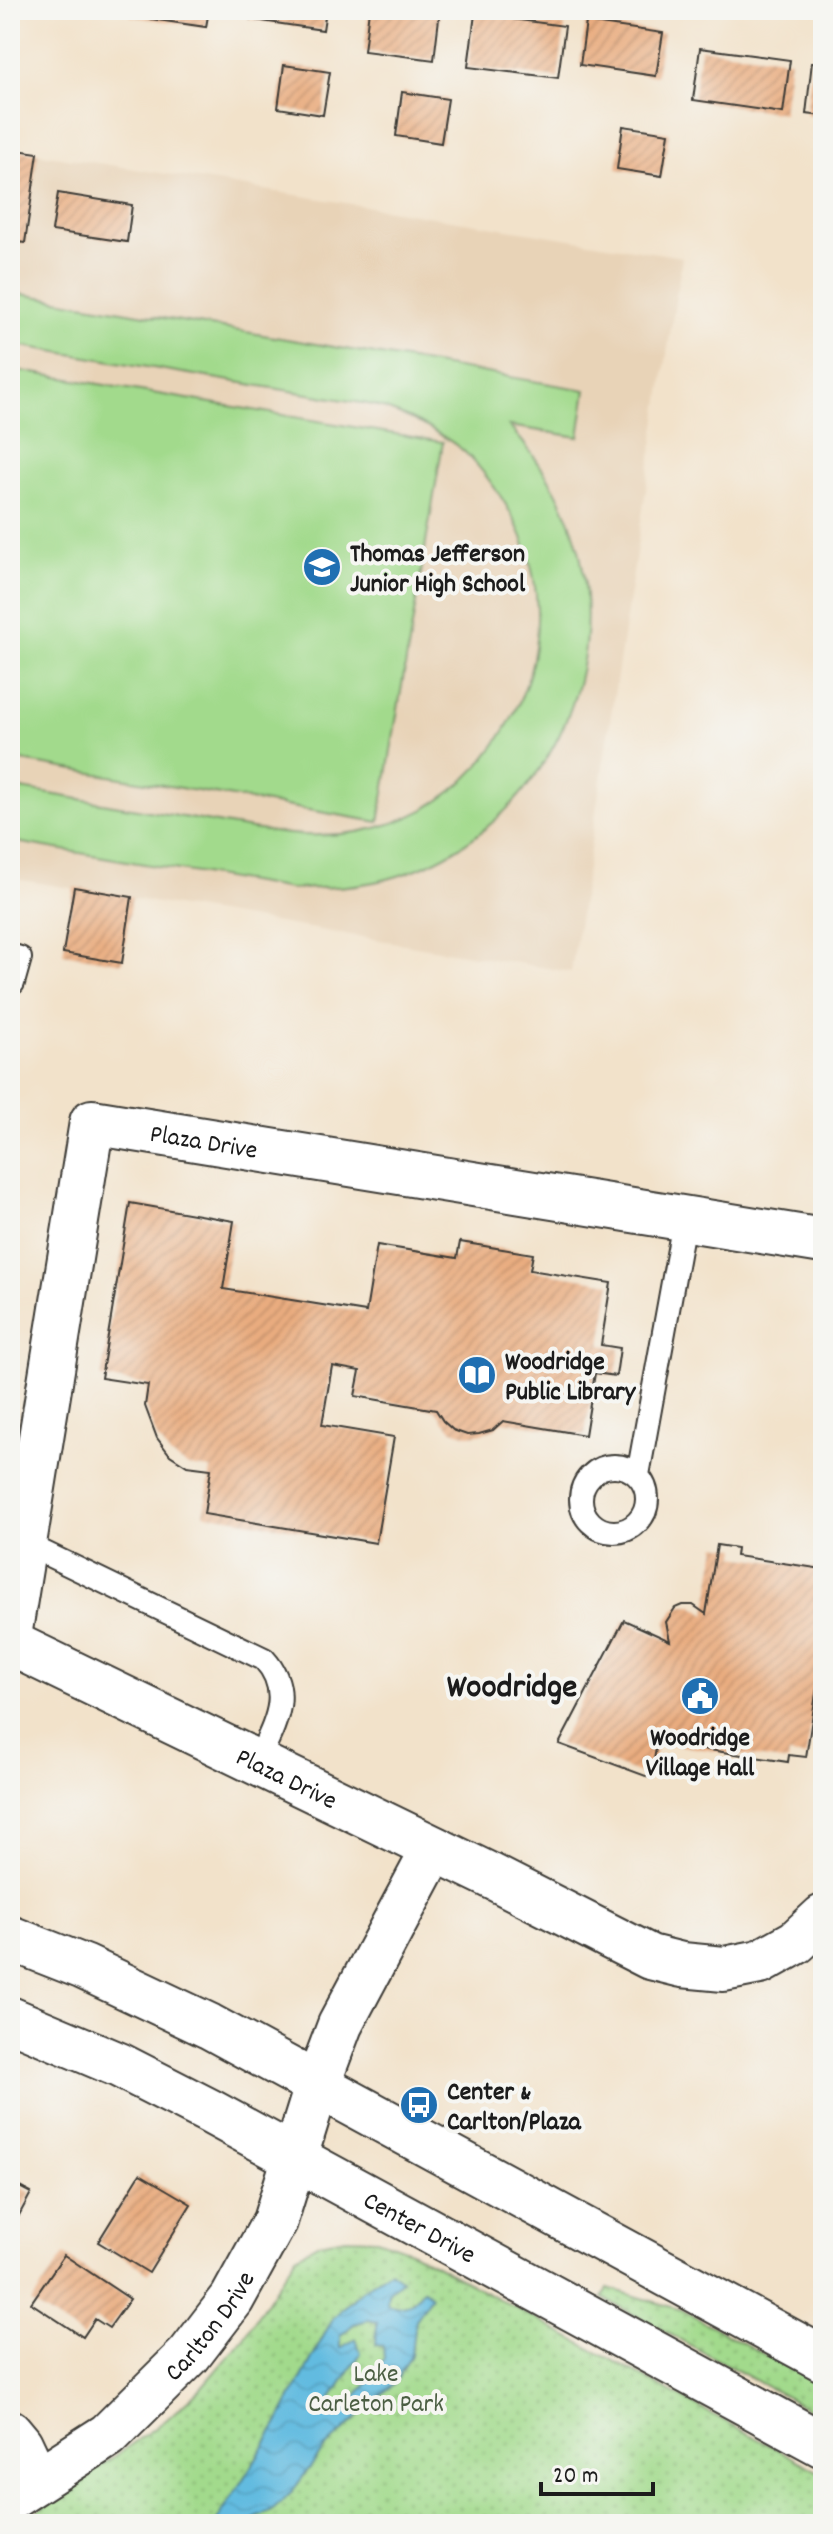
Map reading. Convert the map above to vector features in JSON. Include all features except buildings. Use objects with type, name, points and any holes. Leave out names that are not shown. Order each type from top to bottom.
[{"type":"street","name":"Plaza Drive","points":[[10,1630],[92,1122],[685,1216],[823,1241]]},
{"type":"street","name":"Plaza Drive","points":[[10,1643],[650,1957],[682,1965],[724,1969],[760,1962],[796,1942],[823,1917]]},
{"type":"street","points":[[317,2086],[340,2025],[434,1849]]},
{"type":"street","points":[[10,1938],[84,1967],[209,2026],[823,2359]]},
{"type":"street","name":"Center Drive","points":[[10,2019],[119,2065],[295,2157],[823,2445]]},
{"type":"street","name":"Carlton Drive","points":[[23,2489],[108,2435],[189,2355],[232,2299],[275,2221],[317,2086]]},
{"type":"street","points":[[10,2432],[20,2444],[23,2489]]},
{"type":"lane","points":[[10,955],[20,958],[13,983]]},
{"type":"lane","points":[[638,1475],[685,1216]]},
{"type":"lane","points":[[24,1543],[264,1659],[276,1671],[281,1686],[281,1702],[256,1765]]},
{"type":"shaded area","name":"Thomas Jefferson Junior High School","points":[[10,149],[682,257],[571,972],[10,878]]},
{"type":"green space","points":[[10,292],[586,390],[579,437],[509,426],[535,457],[566,511],[583,570],[587,620],[582,668],[568,714],[548,757],[519,796],[485,829],[444,856],[385,880],[358,885],[290,889],[10,841],[10,787],[288,834],[340,834],[366,830],[411,816],[458,786],[484,759],[506,728],[530,670],[536,640],[537,610],[527,550],[515,521],[476,464],[440,434],[374,405],[10,344]]},
{"type":"green space","points":[[10,369],[443,442],[379,822],[10,759]]},
{"type":"green space","name":"Lake Carleton Park","points":[[345,2238],[377,2239],[410,2251],[823,2474],[823,2524],[18,2524],[166,2420],[201,2388],[243,2339],[296,2256],[319,2243]]},
{"type":"green space","points":[[608,2288],[682,2310],[823,2386],[823,2417],[603,2298]]},
{"type":"water","points":[[390,2271],[402,2280],[388,2292],[387,2304],[408,2304],[423,2289],[431,2296],[415,2320],[411,2355],[396,2381],[325,2448],[290,2494],[271,2512],[256,2518],[252,2524],[215,2524],[277,2425],[333,2318],[361,2291]],"holes":[[[368,2320],[377,2322],[376,2345],[383,2346],[384,2359],[358,2394],[339,2407],[326,2407],[361,2353],[356,2339],[340,2348],[340,2336],[354,2324]]]},
{"type":"place","name":"Thomas Jefferson Junior High School","points":[[322,567]]},
{"type":"place","name":"Woodridge Public Library","points":[[477,1375]]},
{"type":"place","name":"Woodridge Village Hall","points":[[700,1696]]},
{"type":"place","name":"Center & Carlton/Plaza","points":[[419,2105]]},
{"type":"district","name":"Woodridge","points":[[512,1684]]}]
